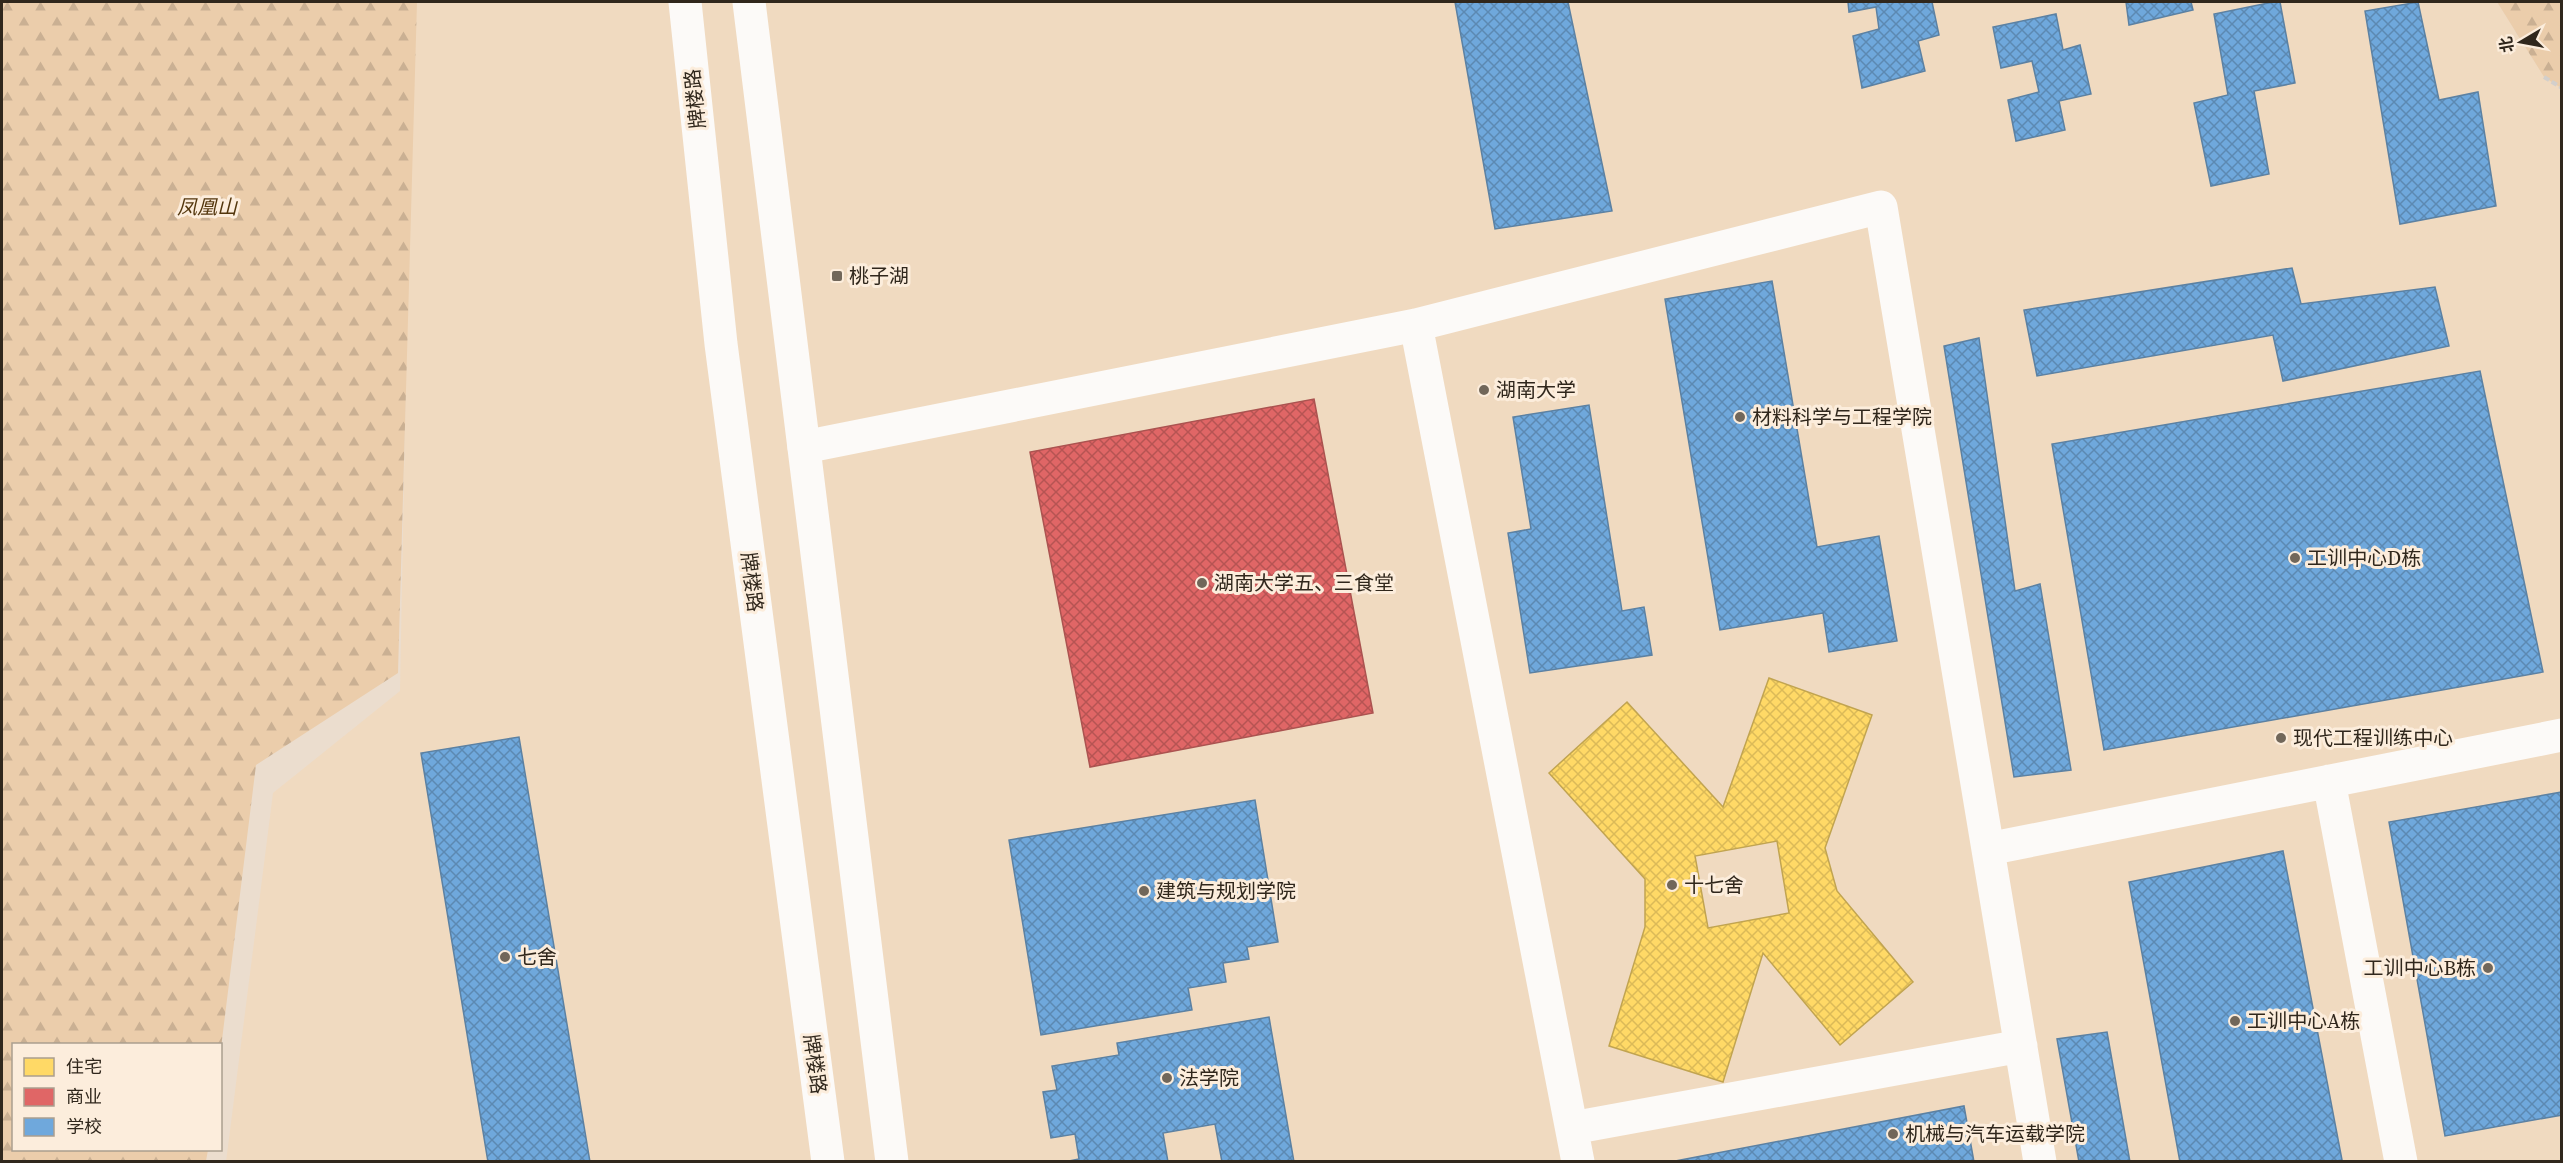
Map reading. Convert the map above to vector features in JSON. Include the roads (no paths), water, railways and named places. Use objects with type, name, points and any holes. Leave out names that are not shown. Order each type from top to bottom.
[{"type":"street","name":"牌楼路","points":[[685,2],[721,344],[828,1161]]},
{"type":"street","points":[[749,2],[892,1161]]},
{"type":"street","points":[[804,447],[1416,325],[1881,207],[2040,1161]]},
{"type":"street","points":[[1416,325],[1578,1161]]},
{"type":"street","points":[[1988,849],[2562,735]]},
{"type":"street","points":[[2329,781],[2401,1161]]},
{"type":"street","points":[[1572,1128],[2022,1046]]},
{"type":"place","name":"桃子湖","points":[[837,276]]},
{"type":"place","name":"湖南大学","points":[[1484,390]]},
{"type":"place","name":"材料科学与工程学院","points":[[1740,417]]},
{"type":"place","name":"工训中心D栋","points":[[2295,558]]},
{"type":"place","name":"湖南大学五、三食堂","points":[[1202,583]]},
{"type":"place","name":"现代工程训练中心","points":[[2281,738]]},
{"type":"place","name":"十七舍","points":[[1672,885]]},
{"type":"place","name":"建筑与规划学院","points":[[1144,891]]},
{"type":"place","name":"七舍","points":[[505,957]]},
{"type":"place","name":"工训中心B栋","points":[[2488,968]]},
{"type":"place","name":"工训中心A栋","points":[[2235,1021]]},
{"type":"place","name":"法学院","points":[[1167,1078]]},
{"type":"place","name":"机械与汽车运载学院","points":[[1893,1134]]},
{"type":"park label","name":"凤凰山","points":[[207,207]]}]
